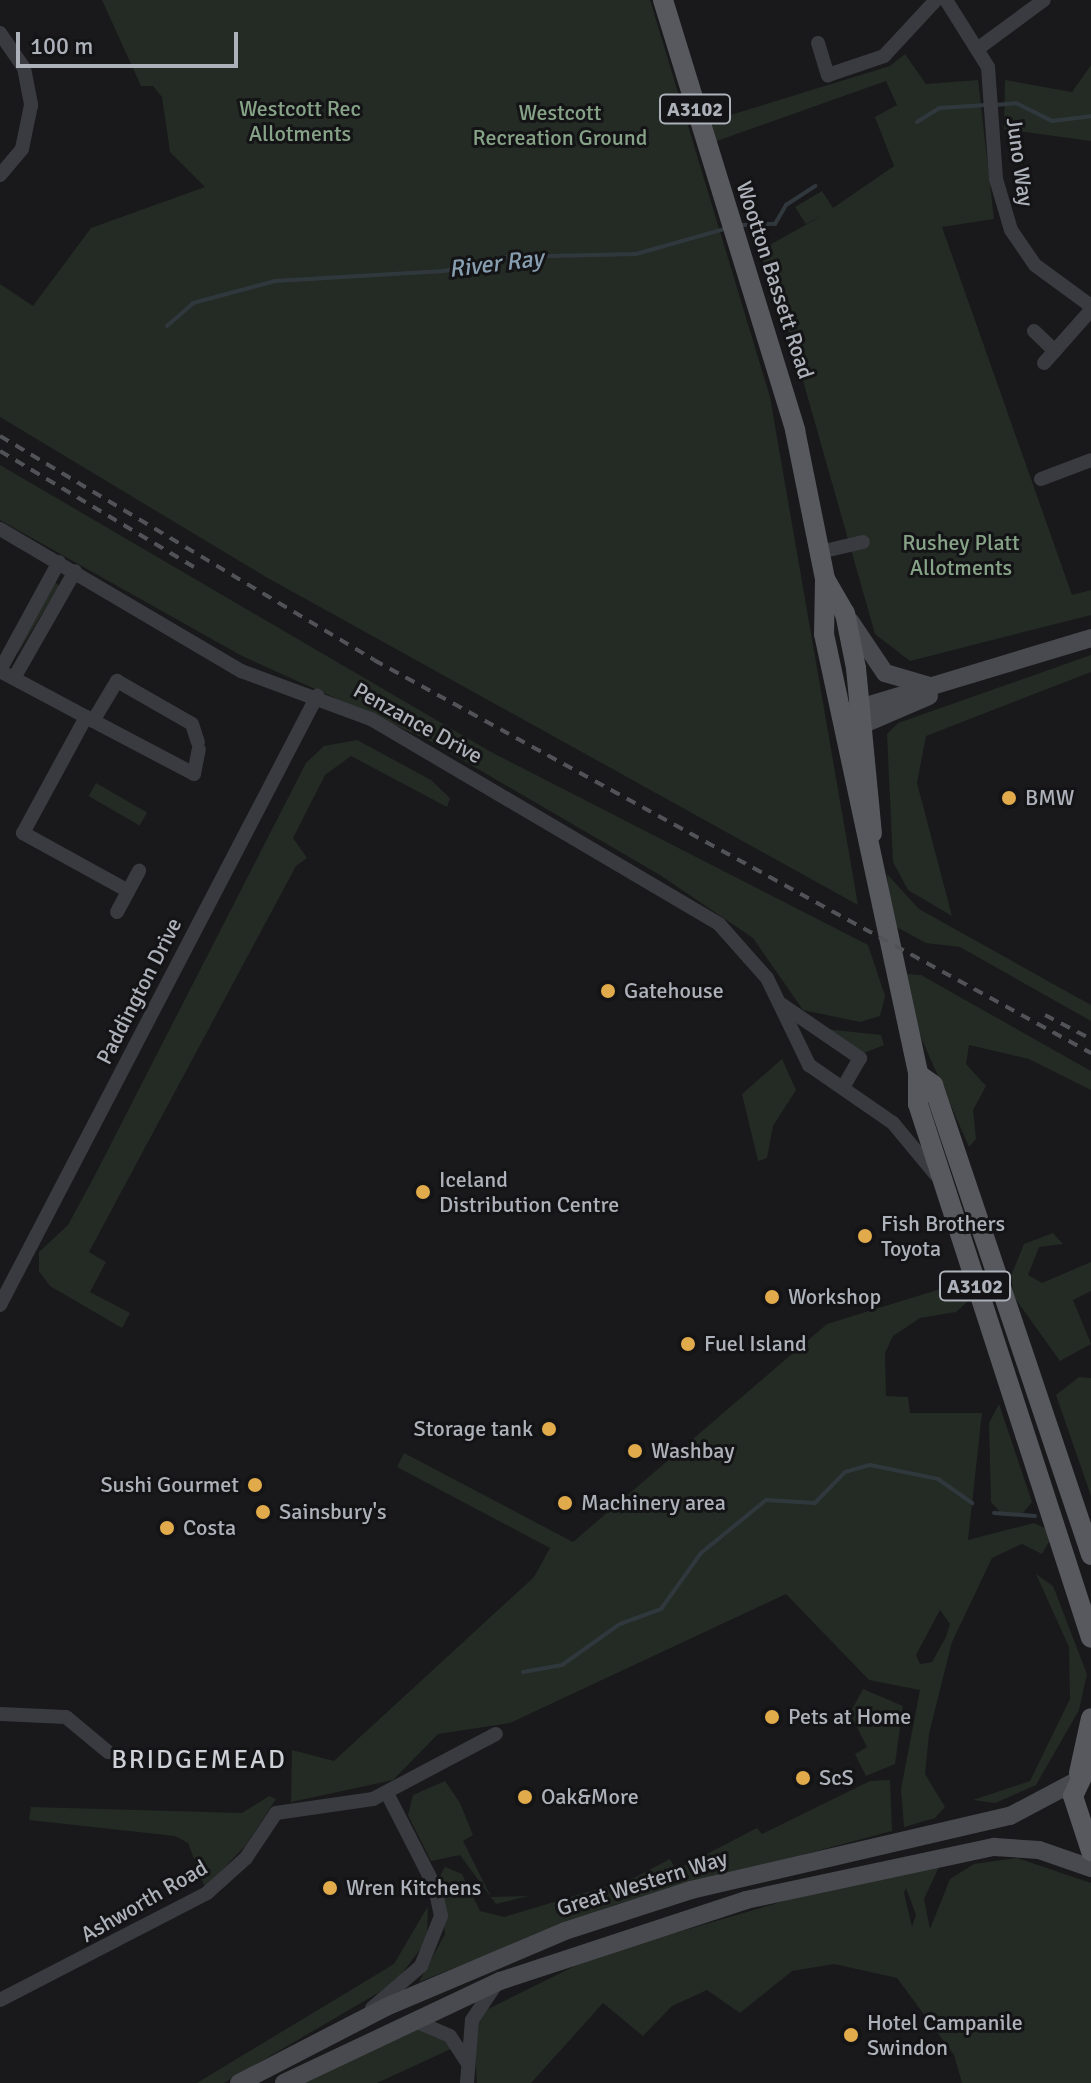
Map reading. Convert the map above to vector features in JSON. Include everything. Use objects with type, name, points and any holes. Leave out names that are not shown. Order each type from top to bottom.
[{"type":"main road","name":"Wootton Bassett Road","points":[[663,0],[742,249],[795,430],[825,579],[824,634],[918,1074],[914,1092],[1091,1638]]},
{"type":"main road","name":"Wootton Bassett Road","points":[[825,579],[845,613],[864,716],[871,861]]},
{"type":"main road","points":[[845,613],[885,673],[941,687]]},
{"type":"main road","points":[[842,723],[1091,638]]},
{"type":"main road","name":"Wootton Bassett Road","points":[[918,1074],[933,1085],[1091,1555]]},
{"type":"main road","points":[[1091,1718],[1077,1779],[1074,1817],[1091,1851]]},
{"type":"main road","points":[[1077,1779],[1091,1758]]},
{"type":"main road","name":"Great Western Way","points":[[239,2083],[353,2023],[601,1918],[1010,1816],[1077,1779]]},
{"type":"main road","name":"Great Western Way","points":[[284,2083],[500,1981],[732,1904],[963,1851],[1029,1848],[1091,1868]]},
{"type":"street","points":[[812,79],[888,54],[906,24],[936,0]]},
{"type":"street","name":"Juno Way","points":[[946,0],[980,47],[991,94],[992,126],[1011,230],[1035,265],[1091,308]]},
{"type":"street","points":[[980,47],[1044,0]]},
{"type":"street","points":[[0,33],[24,68],[31,112],[22,149],[0,175]]},
{"type":"street","points":[[818,43],[828,75]]},
{"type":"street","points":[[1044,363],[1091,308]]},
{"type":"street","points":[[1034,331],[1055,351]]},
{"type":"street","points":[[1041,479],[1091,460]]},
{"type":"street","name":"Penzance Drive","points":[[0,529],[241,671],[317,696],[386,728],[699,910],[750,953],[780,1004],[804,1059],[901,1130],[941,1182]]},
{"type":"street","points":[[820,552],[863,542]]},
{"type":"street","points":[[59,562],[0,670],[90,719],[194,774],[198,745],[192,724],[117,681],[90,719],[23,833],[128,891]]},
{"type":"street","points":[[14,678],[75,571]]},
{"type":"street","name":"Paddington Drive","points":[[0,1305],[317,696]]},
{"type":"street","points":[[117,912],[139,871]]},
{"type":"street","name":"Penzance Drive","points":[[780,1004],[860,1058],[843,1088]]},
{"type":"street","points":[[0,1714],[66,1717],[108,1752]]},
{"type":"street","name":"Ashworth Road","points":[[0,2000],[207,1893],[246,1858],[276,1813],[387,1793],[496,1734]]},
{"type":"street","points":[[353,2023],[421,1966],[440,1924],[435,1887],[387,1793]]},
{"type":"street","points":[[467,2083],[472,2020],[500,1981]]},
{"type":"street","points":[[413,2020],[450,2036],[467,2062]]},
{"type":"green space","points":[[102,0],[650,0],[770,397],[858,905],[266,577],[0,417],[0,284],[33,306],[91,228],[205,187],[170,152],[162,97],[153,86],[141,86]]},
{"type":"green space","name":"Rushey Platt Allotments","points":[[905,54],[926,84],[978,80],[994,219],[942,227],[1072,595],[1091,590],[1091,615],[910,661],[875,634],[773,275],[757,252],[825,214],[806,224],[795,207],[822,191],[833,208],[894,166],[875,117],[897,105],[886,81],[714,142],[711,121],[890,66]]},
{"type":"green space","points":[[1091,65],[1091,141],[1004,129],[1005,80],[1072,92]]},
{"type":"green space","points":[[0,465],[491,752],[868,945],[885,996],[880,1016],[860,1022],[803,1010],[753,938],[660,875],[428,740],[242,656],[0,520]]},
{"type":"green space","points":[[55,582],[59,586],[18,653],[17,652]]},
{"type":"green space","points":[[1091,655],[1091,672],[926,736],[917,783],[952,916],[908,890],[893,862],[887,734],[898,723]]},
{"type":"green space","points":[[357,740],[431,780],[450,798],[447,807],[351,756],[325,775],[293,838],[307,858],[296,866],[89,1252],[106,1262],[90,1292],[130,1313],[122,1328],[50,1286],[39,1271],[39,1252],[68,1225],[306,763],[324,746]]},
{"type":"green space","points":[[96,783],[147,812],[140,825],[88,796]]},
{"type":"green space","points":[[887,874],[919,909],[1091,1005],[1091,1021],[960,947],[926,943],[891,924]]},
{"type":"green space","points":[[906,974],[921,975],[1091,1071],[1091,1090],[1029,1059],[969,1045],[966,1064],[986,1086],[973,1110],[976,1139],[969,1147],[913,1019]]},
{"type":"green space","points":[[825,1029],[881,1035],[884,1045],[864,1053]]},
{"type":"green space","points":[[782,1059],[796,1090],[773,1126],[767,1158],[758,1161],[742,1094]]},
{"type":"green space","points":[[1053,1233],[1063,1244],[1039,1247],[1028,1275],[1042,1283],[1091,1262],[1091,1291],[1073,1300],[1091,1344],[1060,1361],[1014,1297],[1011,1276],[1024,1244]]},
{"type":"green space","points":[[960,1283],[967,1302],[956,1312],[920,1318],[893,1336],[885,1353],[886,1396],[908,1397],[910,1413],[982,1413],[968,1540],[1034,1523],[1049,1530],[1049,1542],[1042,1554],[1022,1544],[992,1558],[952,1642],[929,1734],[925,1774],[945,1807],[935,1818],[904,1827],[901,1789],[920,1690],[869,1680],[786,1594],[510,1723],[438,1734],[393,1780],[291,1802],[292,1750],[334,1761],[534,1577],[550,1548],[397,1467],[404,1453],[573,1542],[827,1324]],"holes":[[[940,1610],[950,1624],[932,1662],[920,1664],[916,1655]]]},
{"type":"green space","points":[[1079,1377],[1091,1378],[1091,1496],[1056,1395]]},
{"type":"green space","points":[[999,1404],[1032,1502],[1023,1513],[1001,1513],[991,1502],[989,1423]]},
{"type":"green space","points":[[1036,1574],[1053,1586],[1087,1674],[1079,1710],[1036,1785],[995,1803],[973,1800],[1030,1781],[1070,1699],[1069,1647]]},
{"type":"green space","points":[[863,1689],[903,1706],[895,1764],[866,1776],[855,1754],[867,1747],[850,1713]]},
{"type":"green space","points":[[890,1780],[892,1831],[614,1905],[419,1982],[445,1934],[439,1878],[445,1867],[462,1874],[480,1911],[504,1917],[634,1878],[670,1859],[676,1870],[757,1828],[762,1834],[870,1781]]},
{"type":"green space","points":[[445,1781],[460,1803],[473,1835],[463,1841],[491,1897],[529,1896],[496,1904],[460,1855],[431,1861],[408,1815],[413,1795]]},
{"type":"green space","points":[[269,1796],[276,1799],[246,1845],[205,1888],[188,1843],[175,1836],[29,1820],[31,1807],[242,1813]]},
{"type":"green space","points":[[1017,1858],[1091,1883],[1091,2083],[962,2083],[954,2055],[897,1978],[834,1964],[792,1971],[740,2013],[707,1990],[672,2006],[643,2036],[603,2003],[531,2083],[477,2083],[474,2037],[482,2012],[593,1957],[788,1900],[939,1867],[924,1899],[930,1929],[950,1879],[974,1864]],"holes":[[[906,1888],[916,1915],[912,1927],[904,1893]]]},
{"type":"green space","points":[[428,1906],[427,1940],[395,1983],[224,2083],[197,2083],[394,1964]]},
{"type":"green space","points":[[416,2028],[435,2032],[453,2048],[377,2083],[302,2083]]},
{"type":"waterway","name":"River Ray","points":[[995,105],[1016,103],[1052,121],[1091,116]]},
{"type":"waterway","name":"River Ray","points":[[917,122],[939,108],[986,105]]},
{"type":"waterway","name":"River Ray","points":[[740,225],[775,224],[786,205],[815,186]]},
{"type":"waterway","name":"River Ray","points":[[167,326],[193,303],[275,281],[444,271],[505,257],[636,254],[728,228]]},
{"type":"waterway","points":[[523,1672],[562,1665],[620,1624],[661,1609],[701,1553],[766,1500],[815,1503],[845,1472],[870,1465],[938,1479],[972,1503]]},
{"type":"waterway","points":[[994,1513],[1035,1516]]},
{"type":"railway","points":[[0,436],[374,660],[1091,1053]]},
{"type":"railway","points":[[0,451],[194,567]]},
{"type":"railway","points":[[1045,1015],[1091,1039]]},
{"type":"place","name":"BMW","points":[[1009,798]]},
{"type":"place","name":"Gatehouse","points":[[608,991]]},
{"type":"place","name":"Iceland Distribution Centre","points":[[423,1192]]},
{"type":"place","name":"Fish Brothers Toyota","points":[[865,1236]]},
{"type":"place","name":"Workshop","points":[[772,1297]]},
{"type":"place","name":"Fuel Island","points":[[688,1344]]},
{"type":"place","name":"Storage tank","points":[[549,1429]]},
{"type":"place","name":"Washbay","points":[[635,1451]]},
{"type":"place","name":"Sushi Gourmet","points":[[255,1485]]},
{"type":"place","name":"Machinery area","points":[[565,1503]]},
{"type":"place","name":"Sainsbury's","points":[[263,1512]]},
{"type":"place","name":"Costa","points":[[167,1528]]},
{"type":"place","name":"Pets at Home","points":[[772,1717]]},
{"type":"place","name":"ScS","points":[[803,1778]]},
{"type":"place","name":"Oak&More","points":[[525,1797]]},
{"type":"place","name":"Wren Kitchens","points":[[330,1888]]},
{"type":"place","name":"Hotel Campanile Swindon","points":[[851,2035]]},
{"type":"district","name":"BRIDGEMEAD","points":[[199,1761]]},
{"type":"park label","name":"Westcott Rec Allotments","points":[[300,120]]},
{"type":"park label","name":"Westcott Recreation Ground","points":[[560,124]]}]
